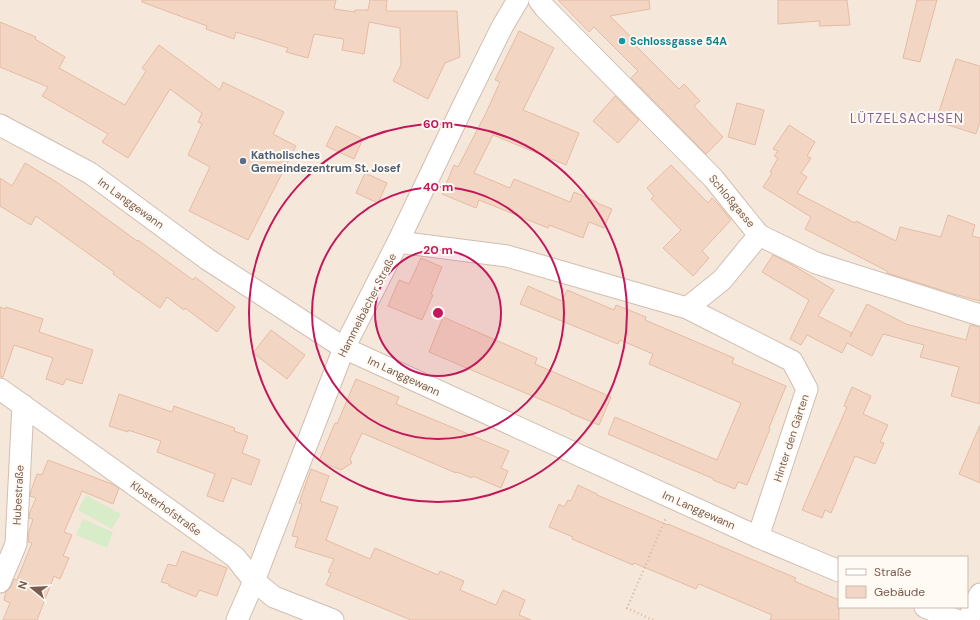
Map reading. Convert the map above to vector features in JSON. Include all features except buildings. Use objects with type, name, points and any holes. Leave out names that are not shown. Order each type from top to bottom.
[{"type":"street","name":"Hammelbächer Straße","points":[[238,620],[344,348],[398,242],[502,27],[518,0]]},
{"type":"street","name":"Schloßgasse","points":[[539,0],[545,8],[713,178],[759,235],[816,263],[980,315]]},
{"type":"street","name":"Im Langgewann","points":[[0,125],[90,173],[207,258],[344,348],[758,537],[838,571]]},
{"type":"street","points":[[687,308],[722,280],[759,235]]},
{"type":"street","name":"Hinter den Gärten","points":[[398,242],[507,256],[687,308],[792,361],[807,389],[758,537]]},
{"type":"street","name":"Klosterhofstraße","points":[[0,389],[235,557],[254,581],[274,597],[333,620]]},
{"type":"street","name":"Hubestraße","points":[[0,582],[16,544],[22,405]]},
{"type":"street","points":[[968,620],[980,594]]},
{"type":"street","points":[[927,608],[956,620]]},
{"type":"path","points":[[653,620],[627,608],[674,499]]},
{"type":"shaded area","points":[[0,0],[980,0],[980,620],[0,620]]},
{"type":"green space","points":[[86,495],[121,514],[112,529],[78,510]]},
{"type":"green space","points":[[83,519],[113,532],[107,548],[76,535]]},
{"type":"place","name":"Schlossgasse 54A","points":[[622,41]]},
{"type":"place","name":"Katholisches Gemeindezentrum St. Josef","points":[[243,161]]},
{"type":"district","name":"LÜTZELSACHSEN","points":[[907,118]]}]
